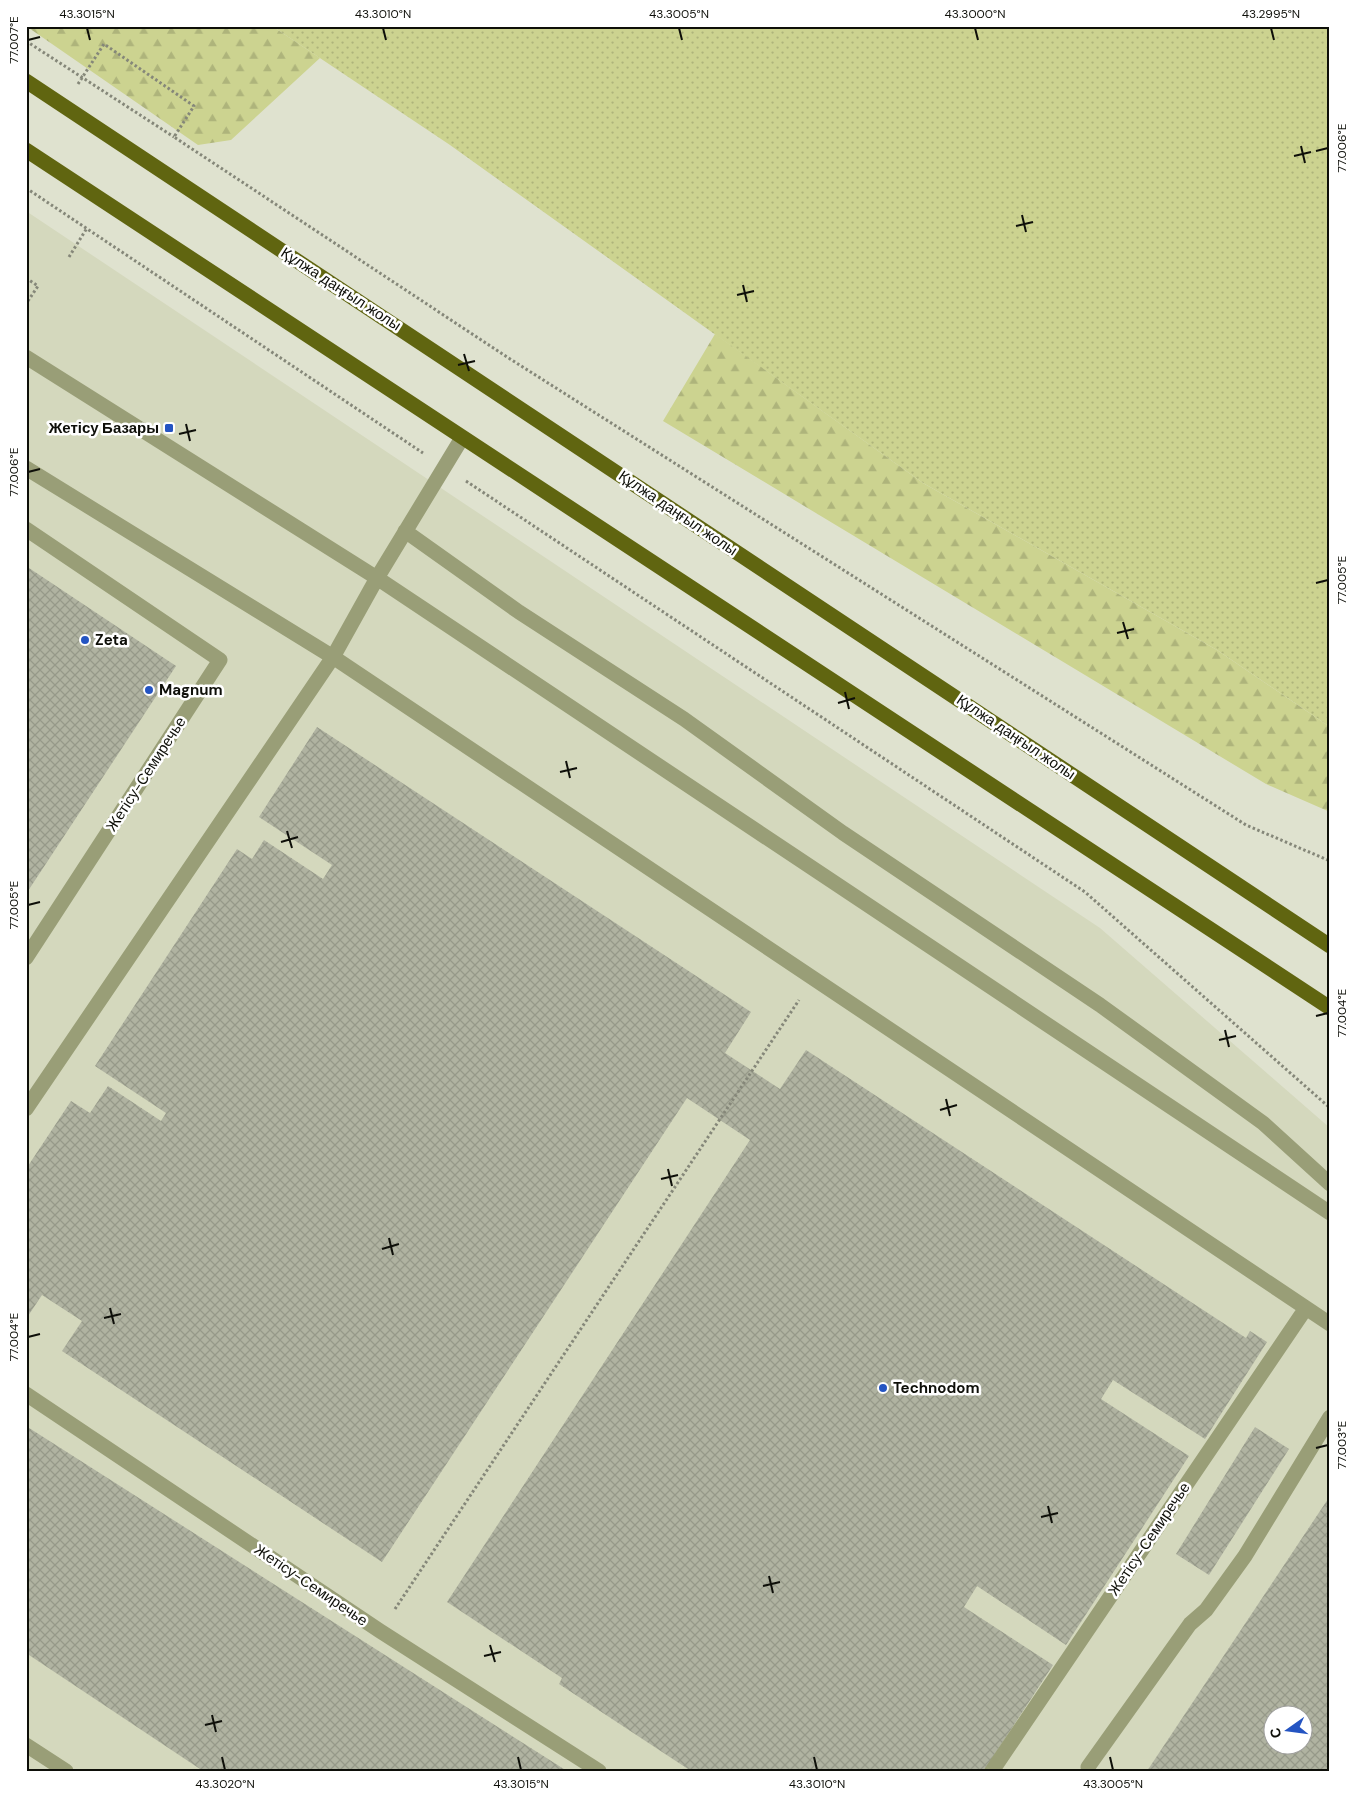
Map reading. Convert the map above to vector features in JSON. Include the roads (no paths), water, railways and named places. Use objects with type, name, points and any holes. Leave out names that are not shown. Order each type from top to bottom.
[{"type":"main road","name":"Құлжа даңғыл жолы","points":[[26,81],[1330,946]]},
{"type":"main road","points":[[26,150],[1330,1008]]},
{"type":"main road","points":[[1281,975],[1330,1013]]},
{"type":"lane","points":[[26,357],[377,578],[1330,1213]]},
{"type":"lane","points":[[26,1109],[333,657],[377,578],[462,438]]},
{"type":"lane","points":[[26,468],[333,657],[1330,1324]]},
{"type":"lane","name":"Жетісу-Семиречье","points":[[26,529],[220,660],[26,958]]},
{"type":"lane","points":[[405,531],[519,612],[684,719],[843,833],[1100,1005],[1263,1123],[1330,1184]]},
{"type":"lane","points":[[1306,930],[1330,942]]},
{"type":"lane","name":"Жетісу-Семиречье","points":[[992,1771],[1306,1308]]},
{"type":"lane","name":"Жетісу-Семиречье","points":[[26,1394],[380,1631],[599,1771]]},
{"type":"lane","points":[[1088,1767],[1190,1624],[1206,1610],[1245,1556],[1330,1417]]},
{"type":"lane","points":[[26,1745],[66,1771]]},
{"type":"place","name":"Жетісу Базары","points":[[169,428]]},
{"type":"place","name":"Zeta","points":[[85,640]]},
{"type":"place","name":"Magnum","points":[[149,690]]},
{"type":"place","name":"Technodom","points":[[883,1388]]}]
